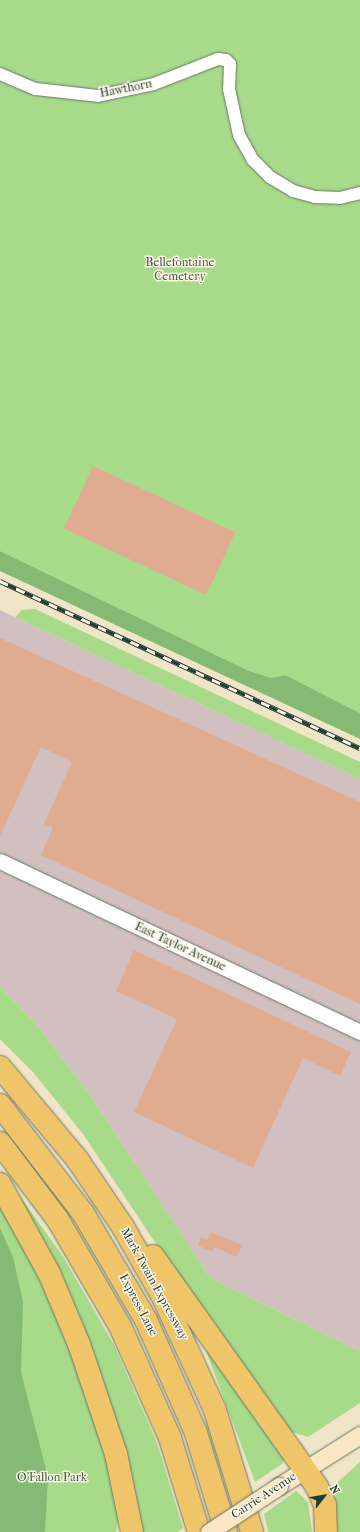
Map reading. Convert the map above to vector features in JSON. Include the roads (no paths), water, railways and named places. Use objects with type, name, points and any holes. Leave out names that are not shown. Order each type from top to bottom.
[{"type":"highway","name":"Mark Twain Expressway","points":[[0,1067],[51,1126],[100,1192],[144,1262],[194,1360],[229,1450],[252,1532]]},
{"type":"highway","name":"Express Lane","points":[[0,1105],[84,1213],[143,1314],[196,1433],[226,1532]]},
{"type":"highway","points":[[0,1143],[58,1220],[126,1338],[170,1438],[199,1532]]},
{"type":"highway","points":[[0,1184],[49,1273],[79,1344],[116,1454],[125,1504],[132,1532]]},
{"type":"highway","points":[[100,1192],[188,1302],[305,1468],[325,1505],[326,1532]]},
{"type":"highway","points":[[123,1532],[125,1504]]},
{"type":"main road","name":"Carrie Avenue","points":[[209,1532],[305,1468],[358,1438]]},
{"type":"street","name":"Hawthorn","points":[[0,74],[36,89],[98,96],[154,84],[218,59],[226,60],[230,64],[228,89],[239,135],[254,160],[270,177],[293,191],[315,197],[340,198],[360,193]]},
{"type":"street","name":"East Taylor Avenue","points":[[0,861],[360,1032]]},
{"type":"railway","points":[[0,581],[360,748]]},
{"type":"park label","name":"Bellefontaine Cemetery","points":[[180,270]]},
{"type":"park label","name":"O'Fallon Park","points":[[52,1478]]}]
